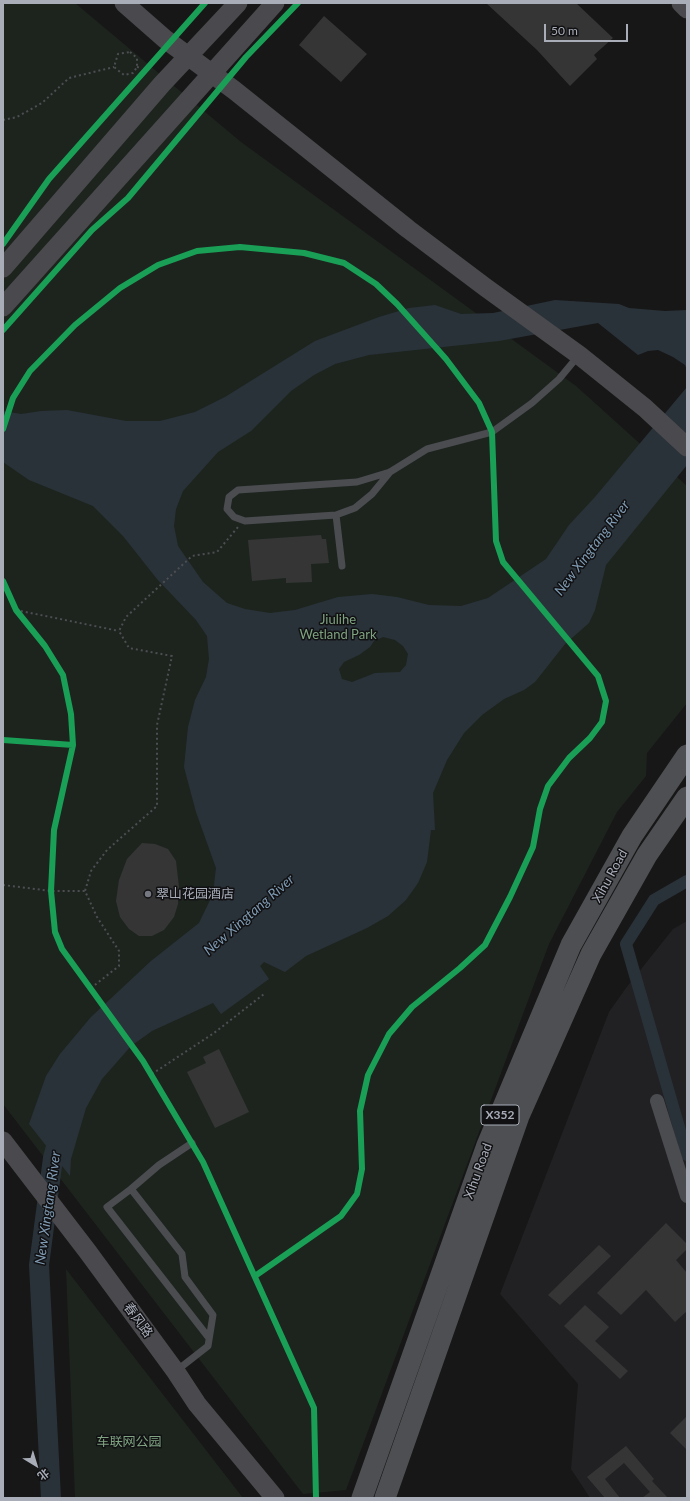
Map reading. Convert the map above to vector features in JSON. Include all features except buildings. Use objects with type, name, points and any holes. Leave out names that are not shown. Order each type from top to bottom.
[{"type":"main road","points":[[124,3],[188,56],[402,224],[485,287],[579,355],[645,408],[687,447]]},
{"type":"main road","points":[[3,268],[188,56],[238,3]]},
{"type":"main road","points":[[3,307],[275,3]]},
{"type":"main road","points":[[681,3],[687,9]]},
{"type":"main road","points":[[118,136],[139,155]]},
{"type":"main road","name":"Xihu Road","points":[[362,1498],[487,1145],[572,945],[632,836],[687,756]]},
{"type":"main road","name":"Xihu Road","points":[[385,1498],[519,1116],[591,954],[647,855],[687,797]]},
{"type":"main road","name":"春风路","points":[[3,1141],[88,1252],[198,1404],[275,1498]]},
{"type":"street","points":[[657,1101],[687,1196]]},
{"type":"lane","points":[[390,472],[372,494],[355,508],[336,515],[246,521],[234,517],[227,510],[229,497],[238,490],[357,482],[390,472],[426,449],[492,432],[532,403],[559,379],[579,355]]},
{"type":"lane","points":[[336,515],[342,566]]},
{"type":"lane","points":[[192,1143],[158,1165],[108,1207],[209,1338]]},
{"type":"lane","points":[[131,1189],[182,1254],[185,1276],[213,1315],[208,1346],[176,1372]]},
{"type":"path","points":[[3,120],[18,117],[42,103],[69,78],[114,67],[124,74],[133,73],[137,67],[137,58],[130,52],[118,54],[114,67]]},
{"type":"path","points":[[141,77],[151,65]]},
{"type":"path","points":[[137,67],[142,68]]},
{"type":"path","points":[[119,631],[126,617],[192,556],[217,552],[232,532],[246,521]]},
{"type":"path","points":[[16,610],[119,631],[130,648],[172,656],[157,726],[157,806],[107,850],[91,871],[84,890],[96,916],[119,951],[119,966],[91,988]]},
{"type":"path","points":[[3,885],[51,891],[84,890]]},
{"type":"path","points":[[152,1074],[214,1033],[264,994]]},
{"type":"shaded area","points":[[687,921],[687,1498],[590,1498],[571,1469],[578,1384],[500,1294],[609,1012],[673,929]]},
{"type":"green space","name":"Jiulihe Wetland Park","points":[[3,3],[75,3],[241,142],[576,386],[687,486],[687,703],[647,753],[646,776],[617,812],[549,944],[346,1490],[303,1494],[3,1104]]},
{"type":"green space","name":"车联网公园","points":[[66,1269],[243,1498],[75,1498]]},
{"type":"water","points":[[555,300],[619,304],[629,308],[665,311],[687,310],[687,370],[685,365],[658,350],[648,351],[638,355],[598,323],[499,341],[369,355],[335,364],[314,375],[291,391],[251,431],[218,452],[183,491],[176,509],[174,526],[178,546],[203,582],[227,603],[245,609],[270,613],[295,610],[338,597],[372,594],[397,597],[429,605],[461,606],[488,598],[546,559],[569,525],[595,497],[687,387],[687,465],[606,565],[595,610],[589,623],[565,644],[535,682],[524,690],[504,699],[482,715],[464,733],[447,760],[433,793],[435,830],[431,830],[427,862],[418,883],[406,900],[388,916],[367,928],[306,956],[285,972],[264,962],[260,966],[269,979],[221,1014],[213,1003],[152,1031],[131,1046],[102,1079],[86,1108],[71,1159],[70,1176],[29,1124],[46,1076],[60,1054],[91,1017],[151,961],[199,923],[213,894],[216,868],[196,812],[184,767],[188,727],[195,700],[206,677],[209,659],[207,636],[196,620],[157,579],[123,536],[93,506],[29,480],[3,462],[3,411],[21,414],[41,411],[67,410],[126,421],[160,421],[195,412],[225,397],[315,341],[379,317],[409,308],[435,305],[461,314],[493,313]],"holes":[[[383,637],[395,640],[403,646],[408,654],[406,665],[400,672],[375,673],[352,682],[342,679],[339,669],[344,662],[359,655],[370,647],[374,641]]]},
{"type":"waterway","points":[[687,881],[654,900],[626,944],[687,1155]]},
{"type":"waterway","name":"New Xingtang River","points":[[51,1498],[39,1265],[53,1158],[61,1129]]},
{"type":"cycle path","points":[[3,244],[49,179],[205,3]]},
{"type":"cycle path","points":[[3,330],[92,230],[128,198],[246,57],[298,3]]},
{"type":"cycle path","points":[[3,429],[13,398],[30,371],[75,325],[120,288],[158,265],[197,251],[240,247],[304,253],[344,263],[376,284],[397,304],[446,359],[479,403],[492,432],[496,541],[503,562],[598,676],[606,701],[602,722],[590,738],[569,758],[548,786],[540,809],[533,847],[510,897],[485,945],[460,968],[412,1007],[389,1034],[368,1075],[360,1111],[362,1169],[357,1194],[341,1216],[255,1276]]},
{"type":"cycle path","points":[[3,581],[16,610],[45,646],[63,675],[71,714],[73,745],[54,830],[51,891],[55,932],[62,949],[143,1061],[203,1162],[314,1408],[316,1498]]},
{"type":"cycle path","points":[[3,740],[73,745]]},
{"type":"place","name":"翠山花园酒店","points":[[148,894]]}]
